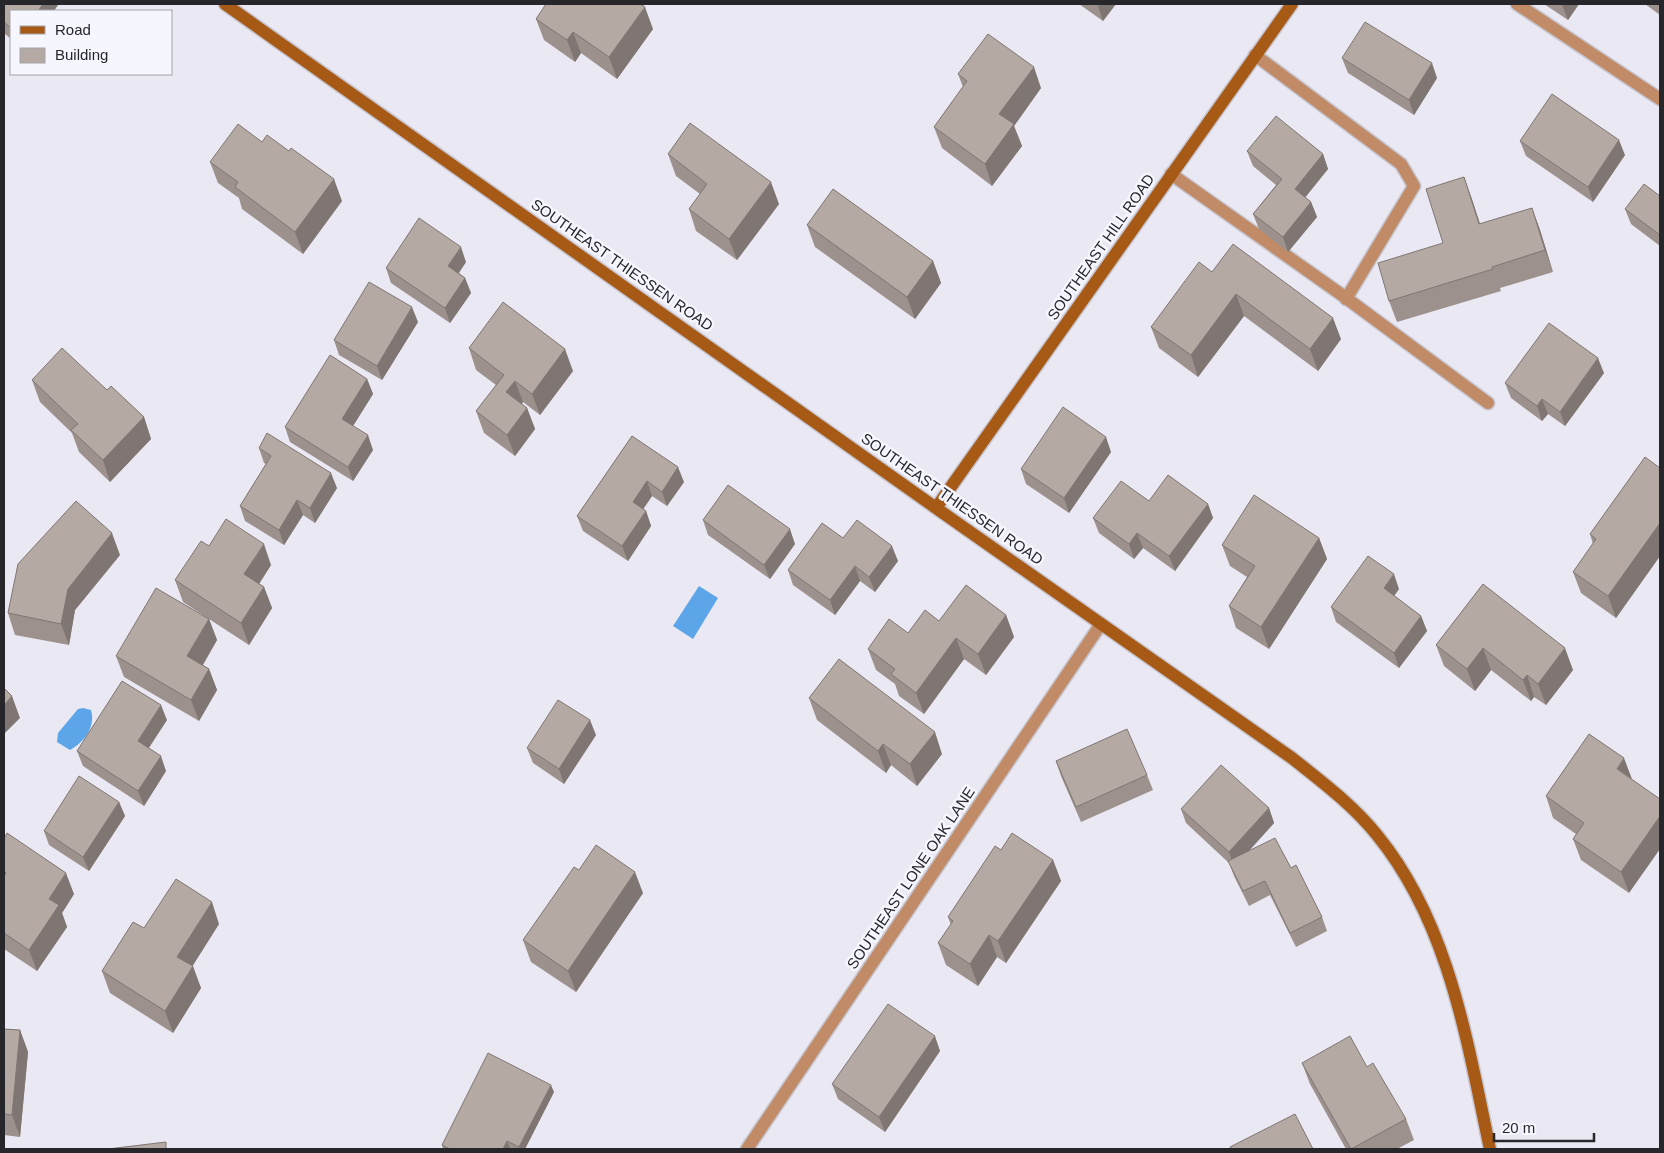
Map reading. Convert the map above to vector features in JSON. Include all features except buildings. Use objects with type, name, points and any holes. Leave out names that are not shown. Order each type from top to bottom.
[{"type":"main road","name":"SOUTHEAST THIESSEN ROAD","points":[[225,4],[1292,758],[1332,790],[1376,834],[1414,893],[1433,930],[1460,1013],[1490,1149]]},
{"type":"main road","name":"SOUTHEAST HILL ROAD","points":[[936,508],[1292,4]]},
{"type":"street","points":[[1517,4],[1660,99]]},
{"type":"street","points":[[1255,55],[1401,164],[1414,186],[1346,299]]},
{"type":"street","points":[[1171,174],[1346,299],[1488,404]]},
{"type":"street","name":"SOUTHEAST LONE OAK LANE","points":[[747,1149],[1101,624]]},
{"type":"water","points":[[699,586],[718,598],[693,639],[673,626]]},
{"type":"water","points":[[78,709],[91,710],[92,722],[88,733],[80,743],[70,750],[57,742],[58,733]]}]
